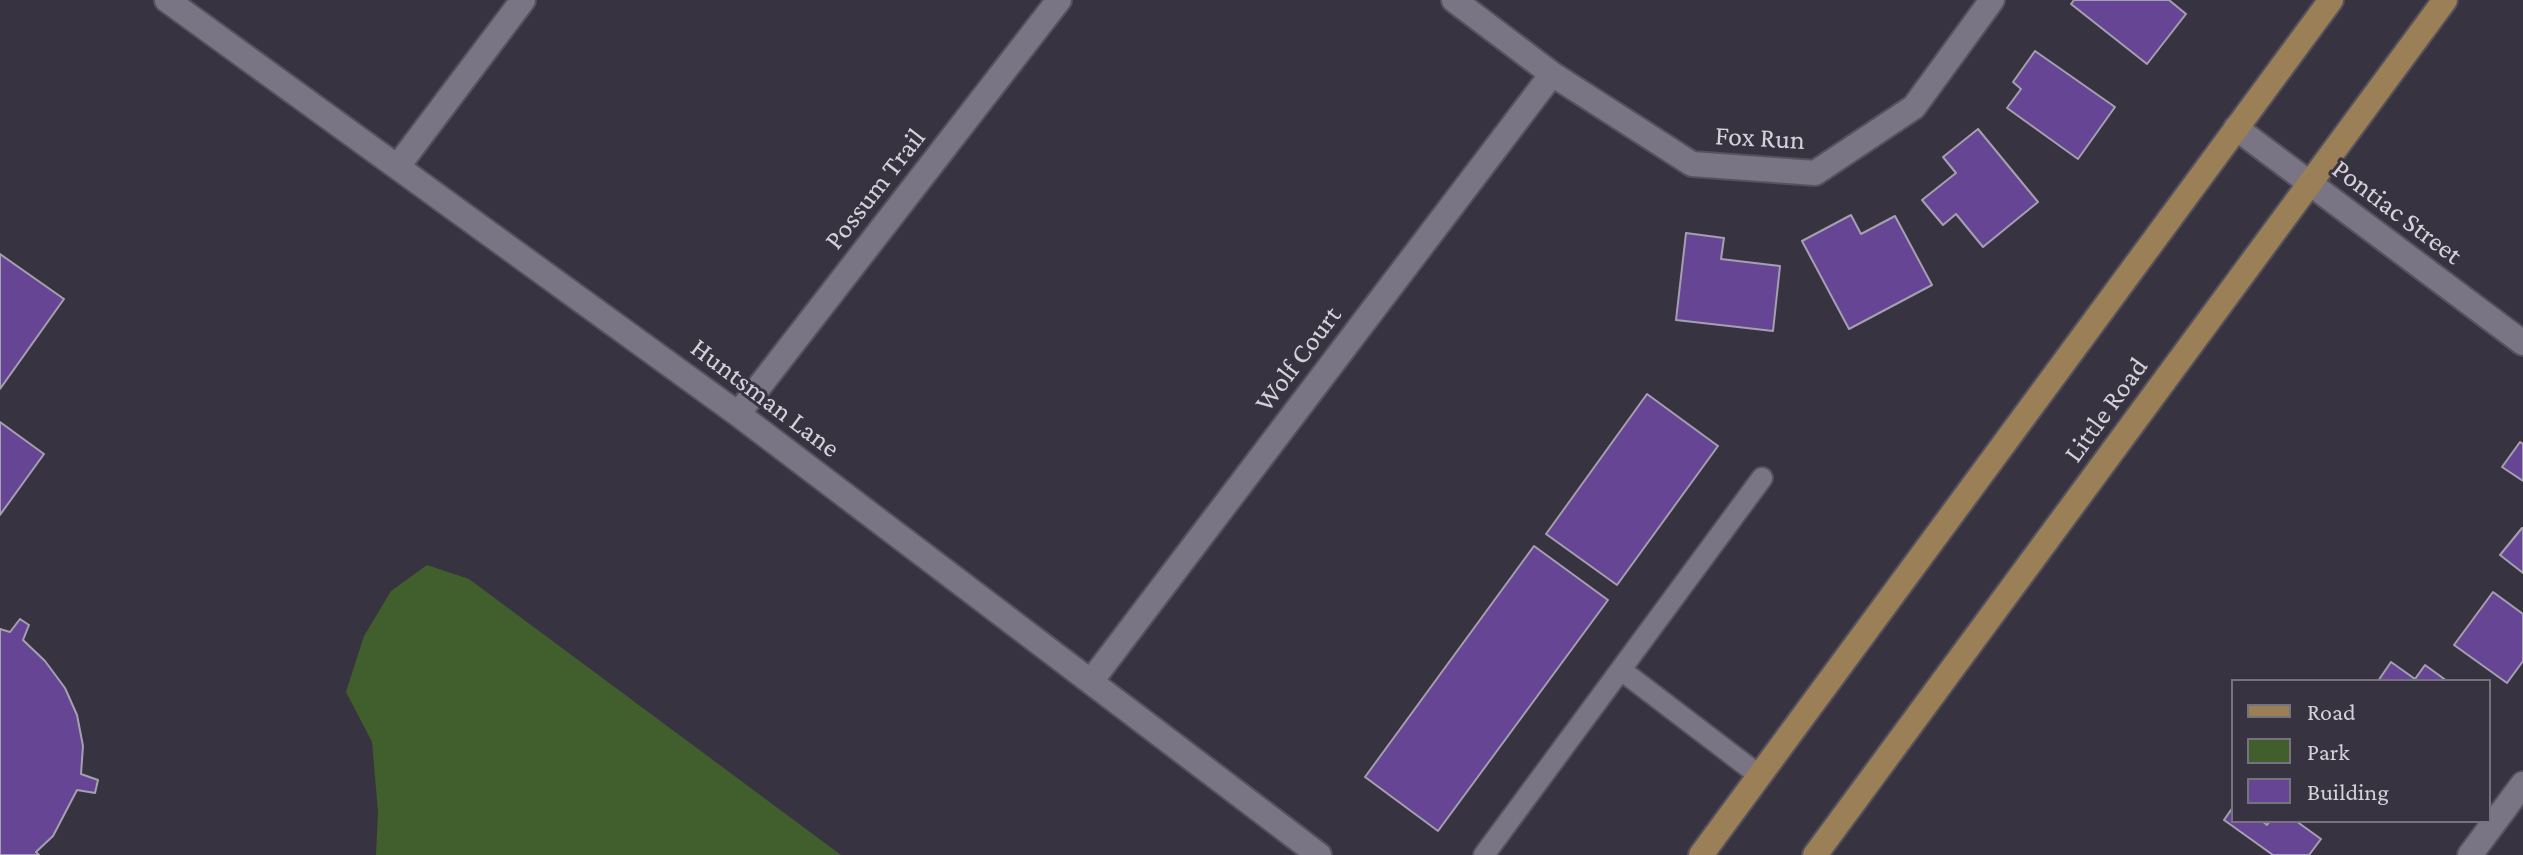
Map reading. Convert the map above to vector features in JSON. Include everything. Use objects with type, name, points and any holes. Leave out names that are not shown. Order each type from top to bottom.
[{"type":"main road","points":[[1701,855],[2331,0]]},
{"type":"main road","name":"Little Road","points":[[1815,855],[2445,0]]},
{"type":"street","name":"Huntsman Lane","points":[[167,0],[738,414],[1319,855]]},
{"type":"street","points":[[398,166],[523,0]]},
{"type":"street","name":"Possum Trail","points":[[738,414],[1059,0]]},
{"type":"street","name":"Fox Run","points":[[1454,0],[1552,74],[1692,164],[1815,173],[1914,107],[1992,0]]},
{"type":"street","name":"Wolf Court","points":[[1092,680],[1552,74]]},
{"type":"street","name":"Pontiac Street","points":[[2236,128],[2523,343]]},
{"type":"street","points":[[2470,855],[2523,784]]},
{"type":"lane","points":[[1484,855],[1762,478]]},
{"type":"lane","points":[[1621,670],[1760,776]]},
{"type":"green space","points":[[427,565],[469,579],[841,855],[376,855],[378,812],[372,742],[346,692],[364,636],[391,591]]},
{"type":"building","points":[[2074,0],[2169,0],[2186,14],[2147,64],[2071,4]]},
{"type":"building","points":[[2035,51],[2115,107],[2078,159],[2007,108],[2021,89],[2013,82]]},
{"type":"building","points":[[1978,129],[2038,202],[1983,247],[1956,214],[1943,225],[1922,200],[1956,173],[1943,157]]},
{"type":"building","points":[[1851,215],[1861,234],[1895,216],[1932,285],[1849,329],[1802,241]]},
{"type":"building","points":[[1686,233],[1724,238],[1721,259],[1780,266],[1773,331],[1676,320]]},
{"type":"building","points":[[0,254],[64,299],[0,389]]},
{"type":"building","points":[[1647,394],[1718,446],[1617,585],[1546,534]]},
{"type":"building","points":[[0,422],[44,454],[0,515]]},
{"type":"building","points":[[2520,442],[2523,444],[2523,481],[2502,467]]},
{"type":"building","points":[[2523,529],[2523,573],[2500,555]]},
{"type":"building","points":[[1534,546],[1608,600],[1438,831],[1365,777]]},
{"type":"building","points":[[2493,592],[2523,614],[2523,661],[2507,683],[2454,645]]},
{"type":"building","points":[[20,619],[29,625],[23,640],[45,661],[65,688],[77,715],[83,746],[81,774],[98,780],[95,793],[77,790],[53,836],[36,852],[39,855],[0,855],[0,629],[10,632]]},
{"type":"building","points":[[2391,662],[2415,679],[2379,679]]},
{"type":"building","points":[[2425,665],[2444,679],[2415,679]]},
{"type":"building","points":[[2231,810],[2231,823],[2299,823],[2321,839],[2309,855],[2273,855],[2224,820]]}]
